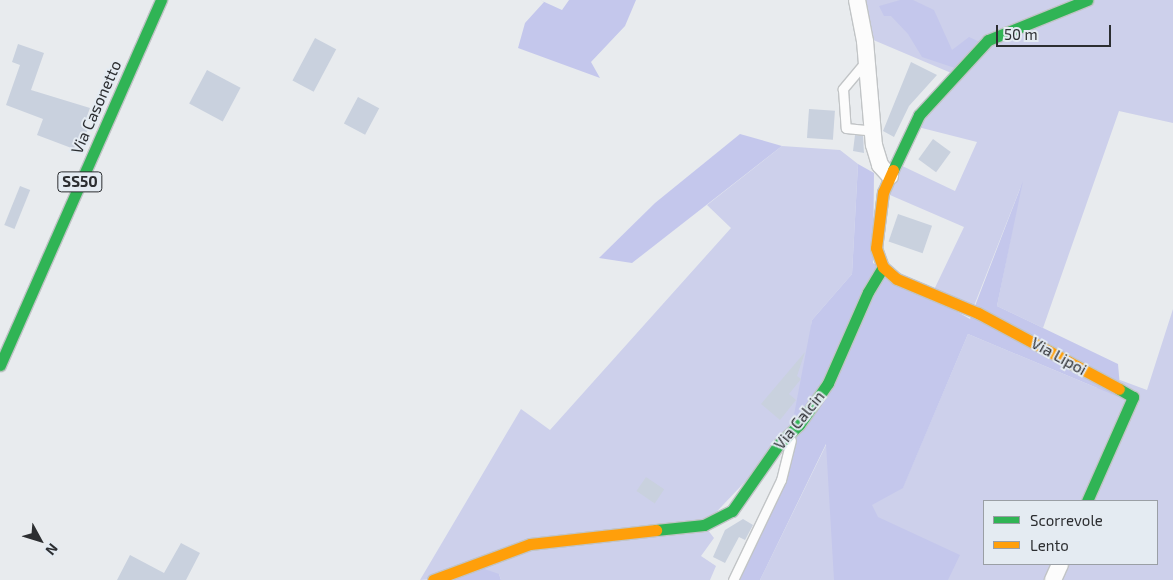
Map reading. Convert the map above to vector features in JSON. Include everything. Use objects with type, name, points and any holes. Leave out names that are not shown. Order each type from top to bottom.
[{"type":"street","name":"Via Casonetto","points":[[0,365],[160,0]]},
{"type":"street","points":[[856,0],[867,60],[873,131],[880,165],[890,176]]},
{"type":"street","points":[[883,267],[876,248],[882,192],[920,115],[988,40],[1087,0]]},
{"type":"street","name":"Via Calcin","points":[[433,580],[530,544],[704,526],[732,511],[779,444],[794,430],[828,384],[868,292],[883,267]]},
{"type":"street","name":"Via Lipoi","points":[[883,267],[897,279],[978,313],[1133,397],[1087,500]]},
{"type":"street","points":[[1053,580],[1060,565]]},
{"type":"lane","points":[[867,60],[843,90],[846,128],[873,131]]},
{"type":"lane","points":[[733,580],[781,480],[794,430]]},
{"type":"shaded area","points":[[540,0],[562,10],[569,0],[636,0],[625,26],[591,62],[600,78],[518,48],[525,23],[544,2]]},
{"type":"shaded area","points":[[857,0],[1173,0],[1173,123],[1119,111],[1043,328],[997,306],[1021,186],[972,311],[932,294],[964,227],[883,192],[896,163],[955,191],[977,142],[914,126],[956,75],[871,39]]},
{"type":"shaded area","points":[[900,0],[913,0],[934,10],[952,50],[969,37],[980,42],[961,70],[922,57],[908,34],[891,16],[884,16],[879,6]]},
{"type":"shaded area","points":[[740,134],[782,146],[632,263],[599,258],[655,203]]},
{"type":"shaded area","points":[[782,146],[840,150],[858,164],[852,274],[812,320],[799,425],[704,525],[714,538],[701,556],[716,566],[710,580],[501,580],[499,574],[420,580],[521,409],[550,430],[731,228],[707,205]]},
{"type":"shaded area","points":[[858,164],[874,173],[873,263],[970,319],[1023,181],[997,306],[1118,364],[1121,398],[968,334],[903,488],[872,505],[878,517],[960,555],[948,580],[834,580],[826,444],[760,580],[733,580],[785,462],[812,320],[852,274]]},
{"type":"shaded area","points":[[1173,309],[1173,580],[760,580],[827,443],[903,487],[968,334],[1097,388],[1120,380],[1147,390]]},
{"type":"shaded area","points":[[473,565],[499,574],[501,580],[433,580]]},
{"type":"building","points":[[315,38],[336,49],[314,92],[292,80]]},
{"type":"building","points":[[18,44],[44,53],[31,90],[90,108],[83,127],[88,129],[80,147],[75,146],[74,149],[37,135],[43,119],[6,105],[20,65],[12,62]]},
{"type":"building","points":[[911,62],[937,75],[909,106],[894,137],[883,131]]},
{"type":"building","points":[[207,70],[241,88],[223,121],[189,104]]},
{"type":"building","points":[[358,97],[379,108],[365,135],[344,123]]},
{"type":"building","points":[[809,109],[835,111],[833,140],[807,138]]},
{"type":"building","points":[[855,135],[863,136],[864,153],[853,151]]},
{"type":"building","points":[[933,139],[951,152],[936,172],[918,159]]},
{"type":"building","points":[[20,186],[30,190],[14,229],[4,225]]},
{"type":"building","points":[[898,214],[932,226],[923,253],[889,241]]},
{"type":"building","points":[[805,352],[797,376],[801,379],[789,394],[796,400],[780,420],[761,404]]},
{"type":"building","points":[[646,477],[664,489],[655,503],[636,491]]},
{"type":"building","points":[[743,519],[753,525],[745,540],[739,537],[725,563],[713,557],[725,530]]},
{"type":"building","points":[[181,543],[200,553],[186,580],[117,580],[130,555],[164,573]]},
{"type":"traffic: fast","points":[[0,365],[161,0]]},
{"type":"traffic: fast","points":[[893,170],[919,115],[988,40],[1087,0]]},
{"type":"traffic: fast","points":[[656,530],[704,525],[732,511],[779,444],[799,425],[828,383],[868,292],[883,267]]},
{"type":"traffic: fast","points":[[1087,500],[1133,397],[1119,389]]},
{"type":"traffic: slow","points":[[893,170],[883,192],[876,248],[883,267],[897,279],[978,313],[1119,389]]},
{"type":"traffic: slow","points":[[433,580],[530,544],[656,530]]}]
